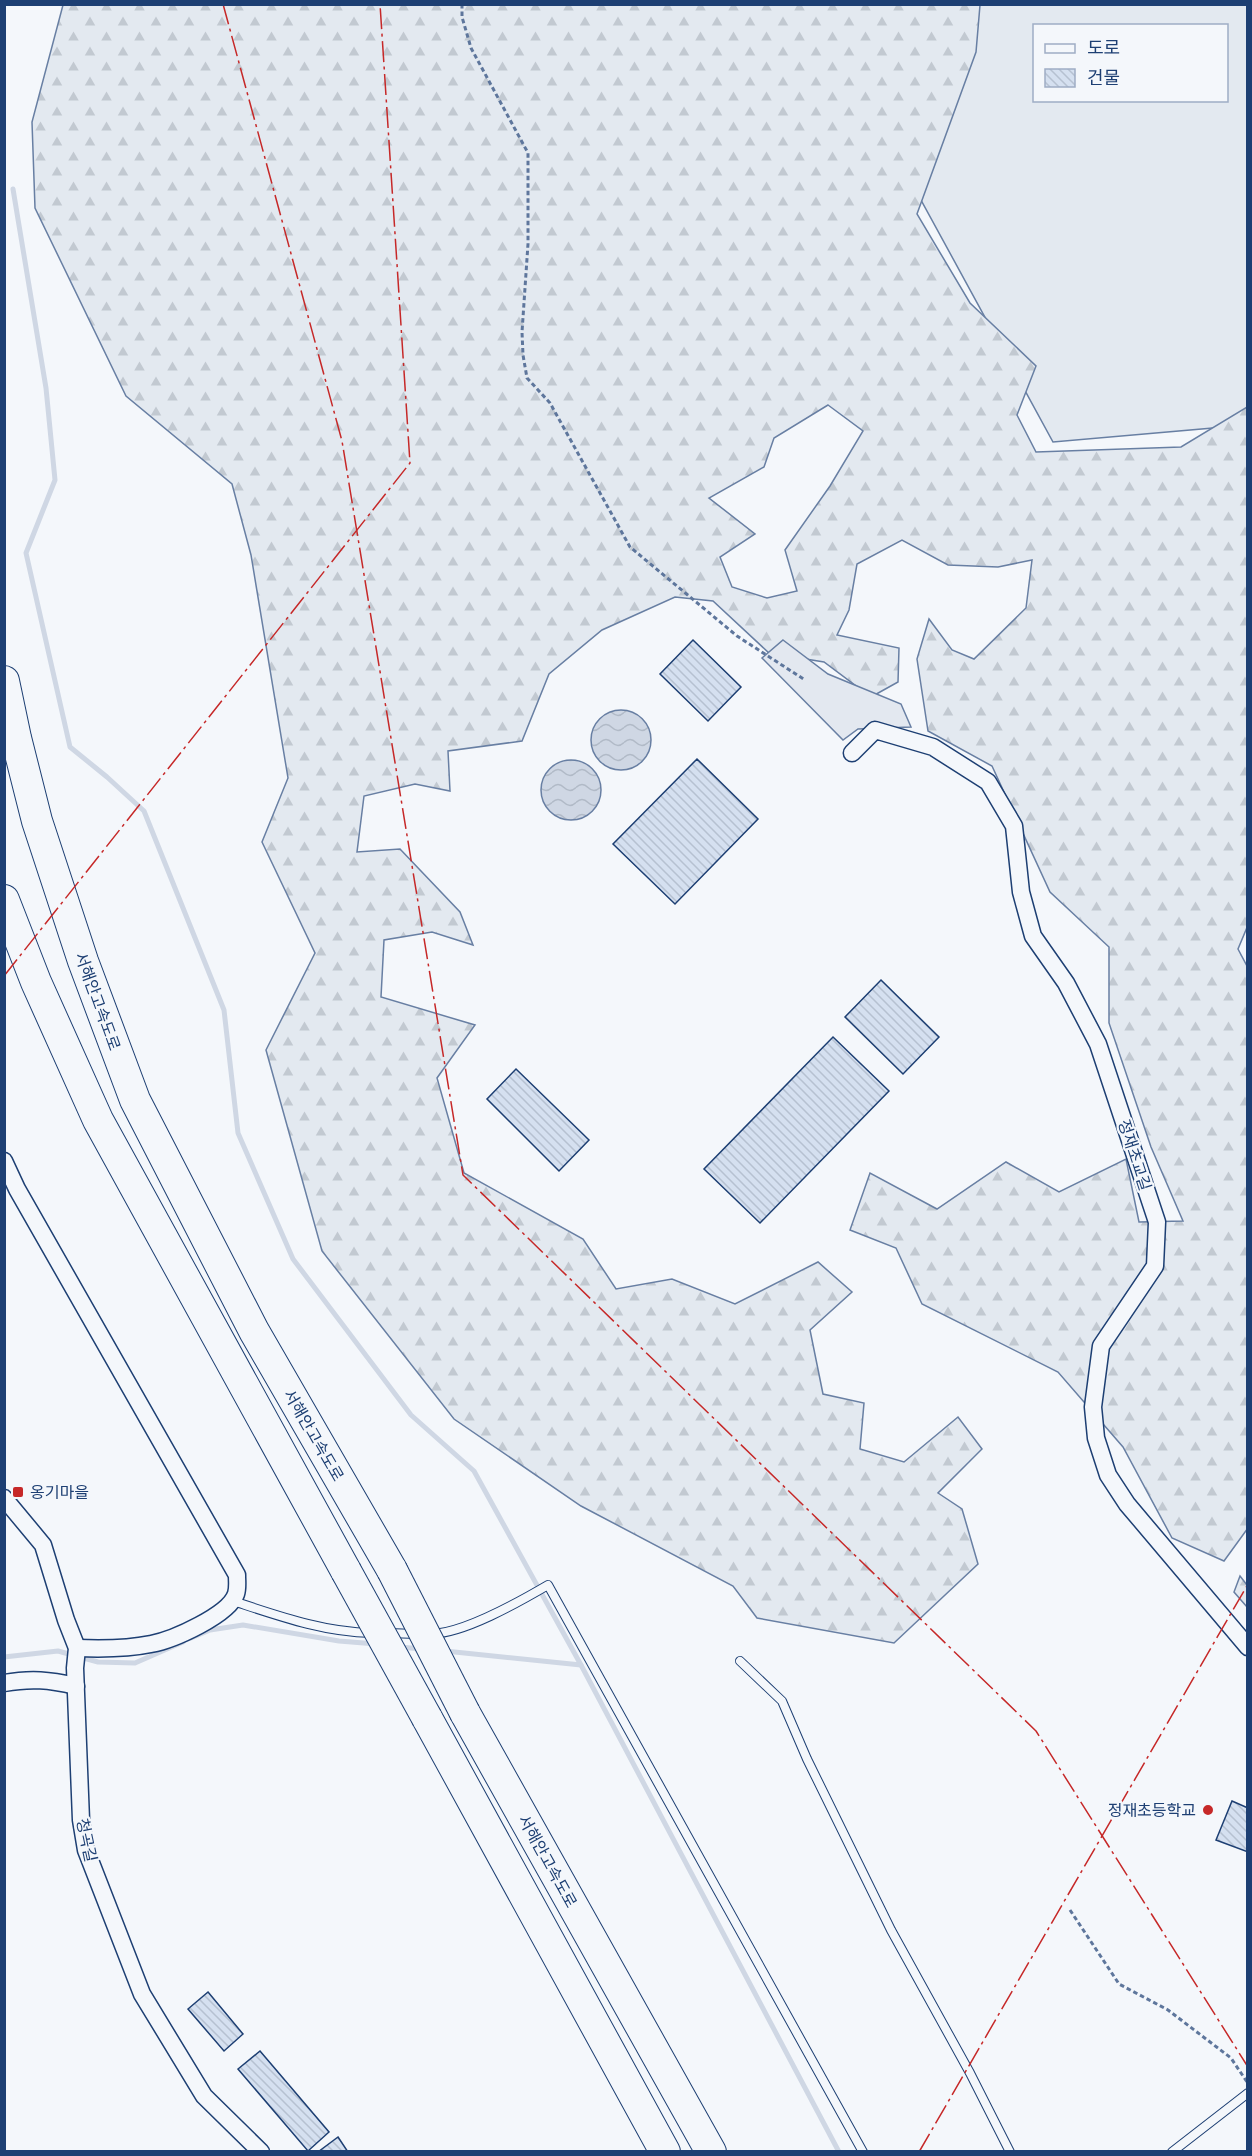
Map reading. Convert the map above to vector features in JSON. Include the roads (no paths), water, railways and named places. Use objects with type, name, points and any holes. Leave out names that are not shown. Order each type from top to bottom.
[{"type":"highway","name":"서해안고속도로","points":[[4,681],[37,821],[83,961],[135,1100],[254,1330],[392,1570],[465,1713],[711,2151]]},
{"type":"highway","points":[[4,900],[36,982],[98,1120],[665,2151]]},
{"type":"street","name":"정재초교길","points":[[852,753],[875,730],[933,747],[988,782],[1014,826],[1020,892],[1033,936],[1066,983],[1098,1044],[1157,1222],[1155,1266],[1101,1346],[1093,1407],[1096,1438],[1108,1475],[1127,1504],[1248,1647]]},
{"type":"street","points":[[4,1161],[64,1273],[237,1575],[238,1587],[233,1600],[200,1626],[154,1644],[112,1648],[77,1648]]},
{"type":"street","name":"청곡길","points":[[4,1498],[43,1545],[77,1648],[75,1668],[81,1820],[86,1850],[142,1994],[204,2096],[261,2151]]},
{"type":"street","points":[[4,1683],[28,1678],[47,1679],[76,1686]]},
{"type":"lane","points":[[233,1600],[307,1625],[352,1632],[442,1634],[464,1627],[523,1600],[548,1585],[862,2151]]},
{"type":"lane","points":[[740,1661],[782,1701],[807,1759],[891,1930],[1010,2151]]},
{"type":"lane","points":[[1172,2151],[1248,2093]]},
{"type":"water","points":[[615,710],[627,710],[638,715],[646,723],[651,740],[649,752],[638,765],[627,770],[615,770],[604,765],[596,757],[591,746],[591,734],[596,723],[604,715]]},
{"type":"water","points":[[565,760],[577,760],[588,765],[596,773],[601,790],[599,802],[588,815],[577,820],[565,820],[554,815],[546,807],[541,796],[541,784],[546,773],[554,765]]},
{"type":"waterway","points":[[13,189],[46,388],[55,480],[26,553],[70,747],[144,811],[224,1010],[238,1133],[293,1259],[411,1415],[474,1471],[581,1665],[839,2152]]},
{"type":"waterway","points":[[191,1638],[210,1630],[243,1625],[339,1641],[376,1644]]},
{"type":"waterway","points":[[4,1657],[58,1651],[98,1662],[135,1663],[183,1642]]},
{"type":"waterway","points":[[400,1647],[421,1649]]},
{"type":"waterway","points":[[445,1651],[581,1665]]},
{"type":"place","name":"옹기마을","points":[[18,1492]]},
{"type":"place","name":"정재초등학교","points":[[1208,1810]]}]
